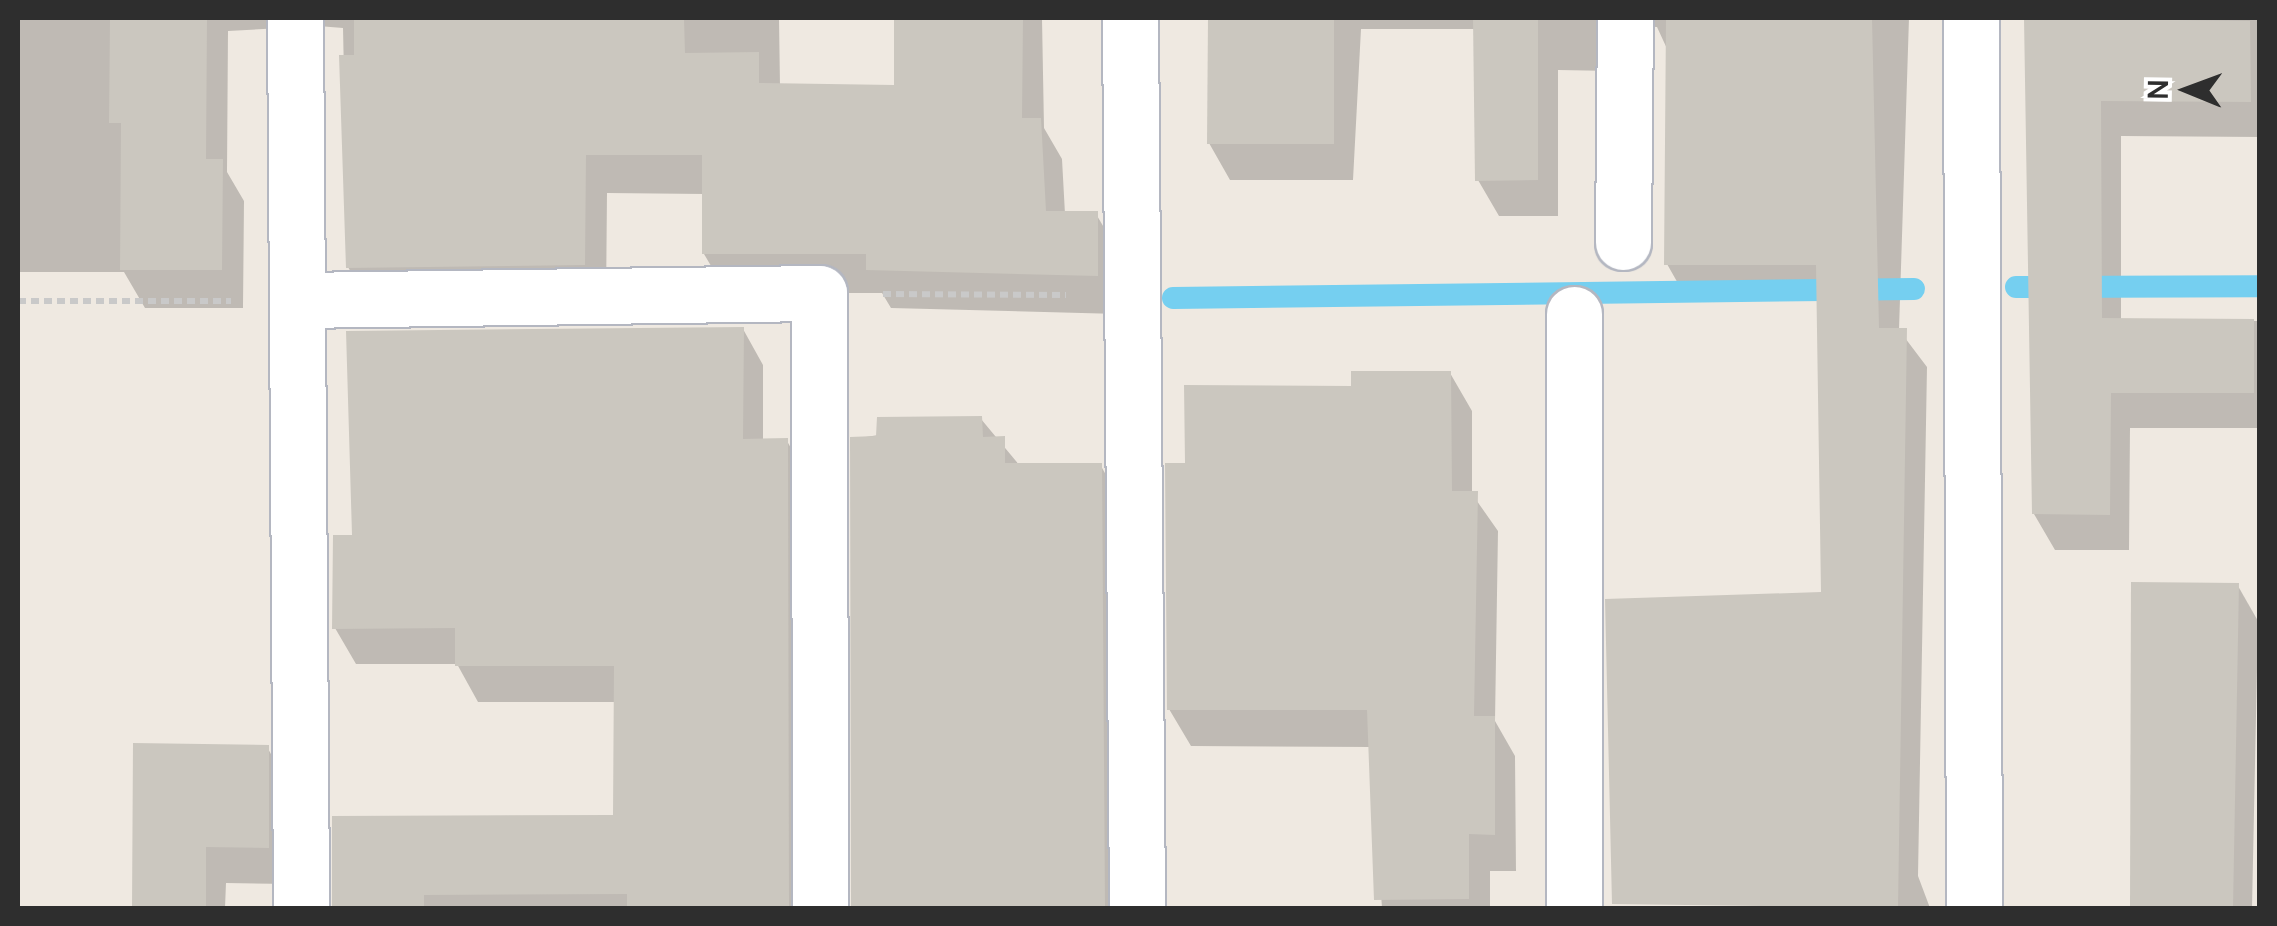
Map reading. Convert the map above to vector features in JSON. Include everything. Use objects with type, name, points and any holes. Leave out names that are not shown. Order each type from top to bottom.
[{"type":"street","points":[[295,18],[301,908]]},
{"type":"street","points":[[1130,18],[1138,908]]},
{"type":"street","points":[[1622,242],[1625,18]]},
{"type":"street","points":[[1972,18],[1974,908]]},
{"type":"street","points":[[297,300],[819,293],[820,908]]},
{"type":"street","points":[[1574,314],[1574,908]]},
{"type":"path","points":[[819,293],[1132,296]]},
{"type":"path","points":[[18,302],[297,300]]},
{"type":"building","points":[[110,18],[207,18],[206,159],[223,159],[222,270],[120,270],[121,123],[109,123]]},
{"type":"building","points":[[684,18],[685,53],[759,52],[759,83],[894,85],[894,18],[1023,18],[1022,118],[1041,118],[1046,211],[1098,211],[1098,276],[866,270],[866,254],[702,254],[702,155],[586,155],[585,265],[346,268],[339,55],[354,55],[354,20]]},
{"type":"building","points":[[1208,18],[1334,18],[1334,144],[1207,144]]},
{"type":"building","points":[[1473,18],[1538,18],[1538,180],[1475,181]]},
{"type":"building","points":[[1666,18],[1872,18],[1879,328],[1907,328],[1898,908],[1612,904],[1605,599],[1821,592],[1816,265],[1664,265]]},
{"type":"building","points":[[2024,18],[2250,21],[2251,102],[2101,101],[2102,318],[2254,319],[2254,393],[2111,393],[2110,515],[2032,514]]},
{"type":"building","points":[[744,327],[743,439],[788,438],[789,908],[627,908],[627,894],[424,895],[424,908],[332,908],[332,816],[613,815],[614,666],[455,666],[455,628],[332,629],[333,535],[352,535],[346,331]]},
{"type":"building","points":[[1351,371],[1451,371],[1452,491],[1478,491],[1474,716],[1495,716],[1495,835],[1469,834],[1469,899],[1374,900],[1367,710],[1167,710],[1165,463],[1185,463],[1184,385],[1351,386]]},
{"type":"building","points":[[982,416],[983,437],[1005,436],[1005,463],[1102,463],[1105,908],[851,908],[850,437],[876,436],[877,417]]},
{"type":"building","points":[[2131,582],[2239,583],[2233,908],[2130,908]]},
{"type":"building","points":[[133,743],[269,745],[269,848],[206,847],[206,908],[132,908]]},
{"type":"waterway","points":[[2016,287],[2260,286]]},
{"type":"waterway","points":[[1173,298],[1914,289]]}]
